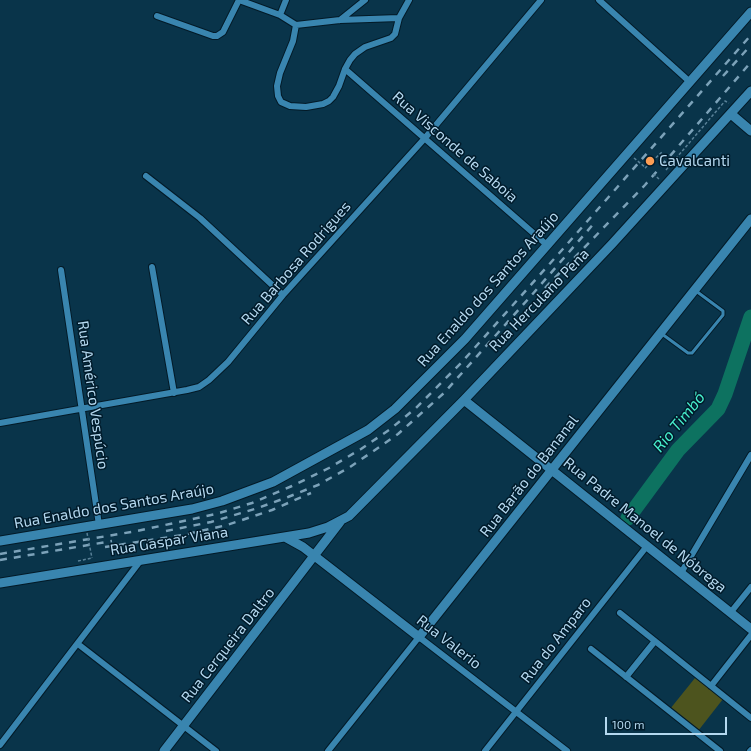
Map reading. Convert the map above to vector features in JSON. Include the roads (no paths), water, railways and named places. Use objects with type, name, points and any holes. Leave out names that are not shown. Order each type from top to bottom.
[{"type":"main road","name":"Rua Enaldo dos Santos Araújo","points":[[0,541],[192,509],[222,501],[273,482],[368,430],[395,409],[465,339],[751,12]]},
{"type":"main road","name":"Rua Herculano Pena","points":[[341,521],[356,509],[464,400],[612,244],[751,91]]},
{"type":"main road","points":[[733,111],[751,131]]},
{"type":"main road","name":"Rua Barão do Bananal","points":[[419,637],[751,219]]},
{"type":"main road","name":"Rua Padre Manoel de Nóbrega","points":[[464,400],[751,629]]},
{"type":"main road","name":"Rua Gaspar Viana","points":[[0,583],[309,533],[341,521]]},
{"type":"main road","name":"Rua Cerqueira Daltro","points":[[164,751],[341,521]]},
{"type":"main road","points":[[284,537],[296,542],[314,556]]},
{"type":"main road","name":"Rua Valerio","points":[[314,556],[419,637]]},
{"type":"street","points":[[157,16],[213,36],[217,36],[223,32],[239,0],[280,16],[296,25],[340,20],[399,18]]},
{"type":"street","points":[[280,16],[286,0]]},
{"type":"street","points":[[340,20],[365,0]]},
{"type":"street","points":[[296,25],[294,41],[280,72],[277,86],[278,96],[281,102],[290,106],[306,107],[323,104],[333,97],[345,69],[355,54],[365,47],[391,38],[395,34],[399,18],[410,0]]},
{"type":"street","name":"Rua Barbosa Rodrigues","points":[[0,423],[174,393],[199,387],[209,380],[228,362],[283,296],[425,138],[541,0]]},
{"type":"street","points":[[599,0],[690,82]]},
{"type":"street","name":"Rua Visconde de Saboia","points":[[345,69],[547,245]]},
{"type":"street","points":[[146,176],[200,218],[283,296]]},
{"type":"street","points":[[152,267],[174,393]]},
{"type":"street","name":"Rua Américo Vespúcio","points":[[61,270],[100,525]]},
{"type":"street","points":[[681,573],[751,455]]},
{"type":"street","name":"Rua do Amparo","points":[[485,751],[647,546]]},
{"type":"street","points":[[0,745],[141,560]]},
{"type":"street","points":[[731,612],[751,587]]},
{"type":"street","points":[[620,613],[751,718]]},
{"type":"street","points":[[711,686],[751,635]]},
{"type":"street","name":"Rua Valerio","points":[[419,637],[566,751]]},
{"type":"street","name":"Rua Barão do Bananal","points":[[328,751],[419,637]]},
{"type":"street","points":[[626,677],[655,641]]},
{"type":"street","points":[[78,644],[216,751]]},
{"type":"street","points":[[591,649],[720,751]]},
{"type":"lane","points":[[661,333],[688,352],[692,353],[723,316],[723,312],[694,290]]},
{"type":"waterway","name":"Rio Timbó","points":[[628,518],[678,450],[718,409],[725,394],[751,317]]},
{"type":"railway","points":[[0,554],[137,531],[216,514],[252,503],[329,468],[389,430],[416,408],[462,362],[751,35]]},
{"type":"railway","points":[[723,76],[751,45]]},
{"type":"railway","points":[[545,288],[645,185],[751,62]]},
{"type":"railway","points":[[166,531],[211,522],[258,508],[318,485],[350,467],[398,434],[444,393],[596,221]]},
{"type":"railway","points":[[105,547],[183,535],[227,525],[272,510],[311,493]]},
{"type":"railway","points":[[0,560],[112,541]]},
{"type":"place","name":"Cavalcanti","points":[[650,161]]}]
